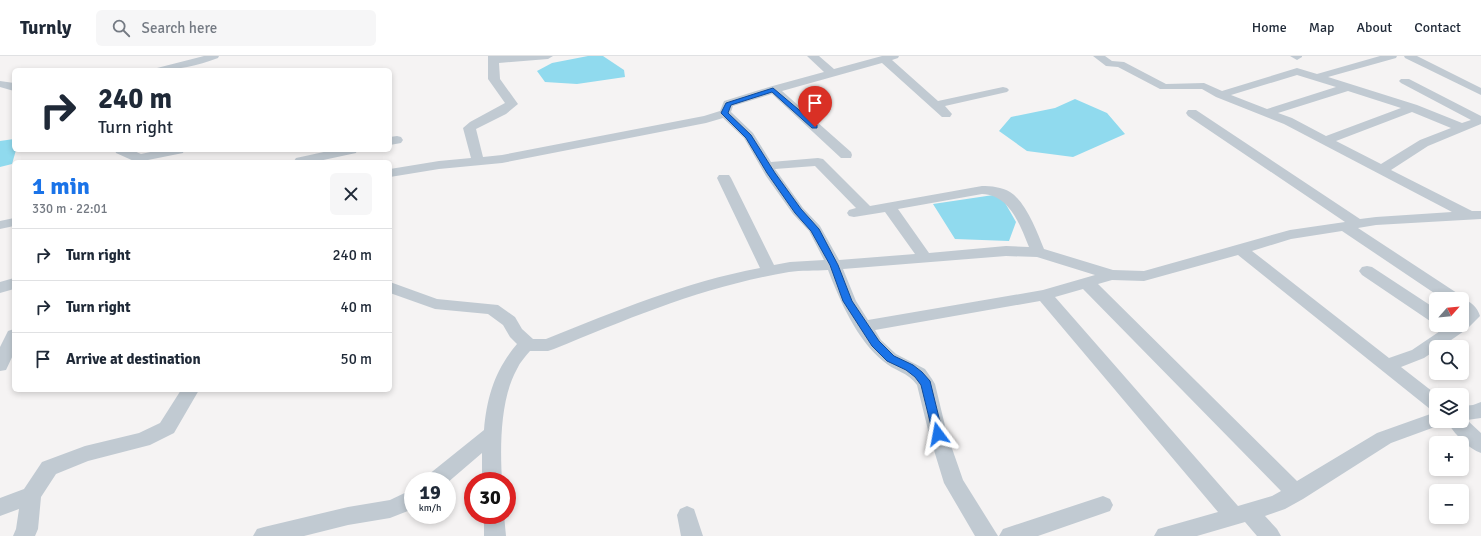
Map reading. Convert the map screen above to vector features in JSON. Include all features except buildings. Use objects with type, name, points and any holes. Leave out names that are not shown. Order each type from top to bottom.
[{"type":"street","points":[[170,68],[198,62],[214,56]]},
{"type":"street","points":[[478,161],[469,128],[475,123],[506,109],[512,104],[494,79],[493,58],[548,56]]},
{"type":"street","points":[[812,56],[832,73]]},
{"type":"street","points":[[1098,56],[1110,64],[1120,64],[1164,87],[1204,86],[1220,95],[1288,121],[1477,217]]},
{"type":"street","points":[[1317,77],[1392,56]]},
{"type":"street","points":[[1409,56],[1481,92]]},
{"type":"street","points":[[725,113],[728,104],[832,73],[889,58],[935,105],[946,114]]},
{"type":"street","points":[[1220,95],[1292,72],[1302,72],[1412,108],[1462,128]]},
{"type":"street","points":[[1405,81],[1481,120]]},
{"type":"street","points":[[0,84],[12,87]]},
{"type":"street","points":[[1265,113],[1349,87]]},
{"type":"street","points":[[773,90],[846,154]]},
{"type":"street","points":[[935,105],[1003,90]]},
{"type":"street","points":[[1327,140],[1412,108]]},
{"type":"street","points":[[392,173],[502,159],[706,119],[725,113]]},
{"type":"street","points":[[725,113],[749,136],[767,166],[798,211],[815,229],[834,265],[848,301],[875,344],[890,358],[919,374],[926,384],[938,434],[954,483],[986,536]]},
{"type":"street","points":[[1192,113],[1352,225],[1444,292]]},
{"type":"street","points":[[1383,169],[1424,144],[1481,120]]},
{"type":"street","points":[[125,152],[142,160],[171,152]]},
{"type":"street","points":[[302,158],[338,152]]},
{"type":"street","points":[[767,166],[818,162],[860,212],[982,190],[993,190],[1007,197],[1026,222],[1038,252]]},
{"type":"street","points":[[724,178],[769,271]]},
{"type":"street","points":[[888,206],[925,258]]},
{"type":"street","points":[[392,287],[435,304],[492,310],[502,315],[509,321],[516,333],[527,343],[532,346],[548,345],[648,304],[686,291],[728,279],[790,267],[868,263],[1006,251],[1038,252],[1112,275],[1144,276],[1290,235],[1376,221],[1477,217]]},
{"type":"street","points":[[0,225],[12,222]]},
{"type":"street","points":[[1240,249],[1429,398]]},
{"type":"street","points":[[1367,270],[1429,312]]},
{"type":"street","points":[[864,326],[1044,295],[1112,275]]},
{"type":"street","points":[[1087,283],[1296,492]]},
{"type":"street","points":[[0,288],[12,284]]},
{"type":"street","points":[[1044,295],[1241,514],[1270,536]]},
{"type":"street","points":[[1469,309],[1472,316],[1469,318]]},
{"type":"street","points":[[1388,365],[1418,354],[1448,332]]},
{"type":"street","points":[[0,365],[12,339]]},
{"type":"street","points":[[492,472],[493,433],[497,399],[508,369],[527,343]]},
{"type":"street","points":[[24,536],[27,529],[31,495],[49,468],[85,454],[143,440],[167,428],[189,392]]},
{"type":"street","points":[[1469,413],[1477,412],[1481,409]]},
{"type":"street","points":[[1165,536],[1278,503],[1384,438],[1429,422]]},
{"type":"street","points":[[1463,428],[1481,445]]},
{"type":"street","points":[[446,472],[493,433]]},
{"type":"street","points":[[0,507],[31,495]]},
{"type":"street","points":[[264,536],[404,504]]},
{"type":"street","points":[[1010,536],[1103,505]]},
{"type":"street","points":[[687,515],[692,536]]},
{"type":"street","points":[[494,524],[495,536]]},
{"type":"water","points":[[588,56],[603,56],[624,70],[625,77],[577,84],[545,82],[537,71],[552,63]]},
{"type":"water","points":[[1075,99],[1107,113],[1125,134],[1073,157],[1027,151],[999,131],[1011,117],[1055,108]]},
{"type":"water","points":[[12,139],[12,152],[15,152],[12,164],[0,167],[0,141]]},
{"type":"water","points":[[1000,194],[1016,222],[1009,241],[955,239],[933,204]]},
{"type":"route","points":[[815,127],[773,90],[728,104],[725,113],[749,136],[771,173],[798,211],[815,229],[834,265],[848,301],[875,344],[890,358],[919,374],[926,384],[938,434]]}]
